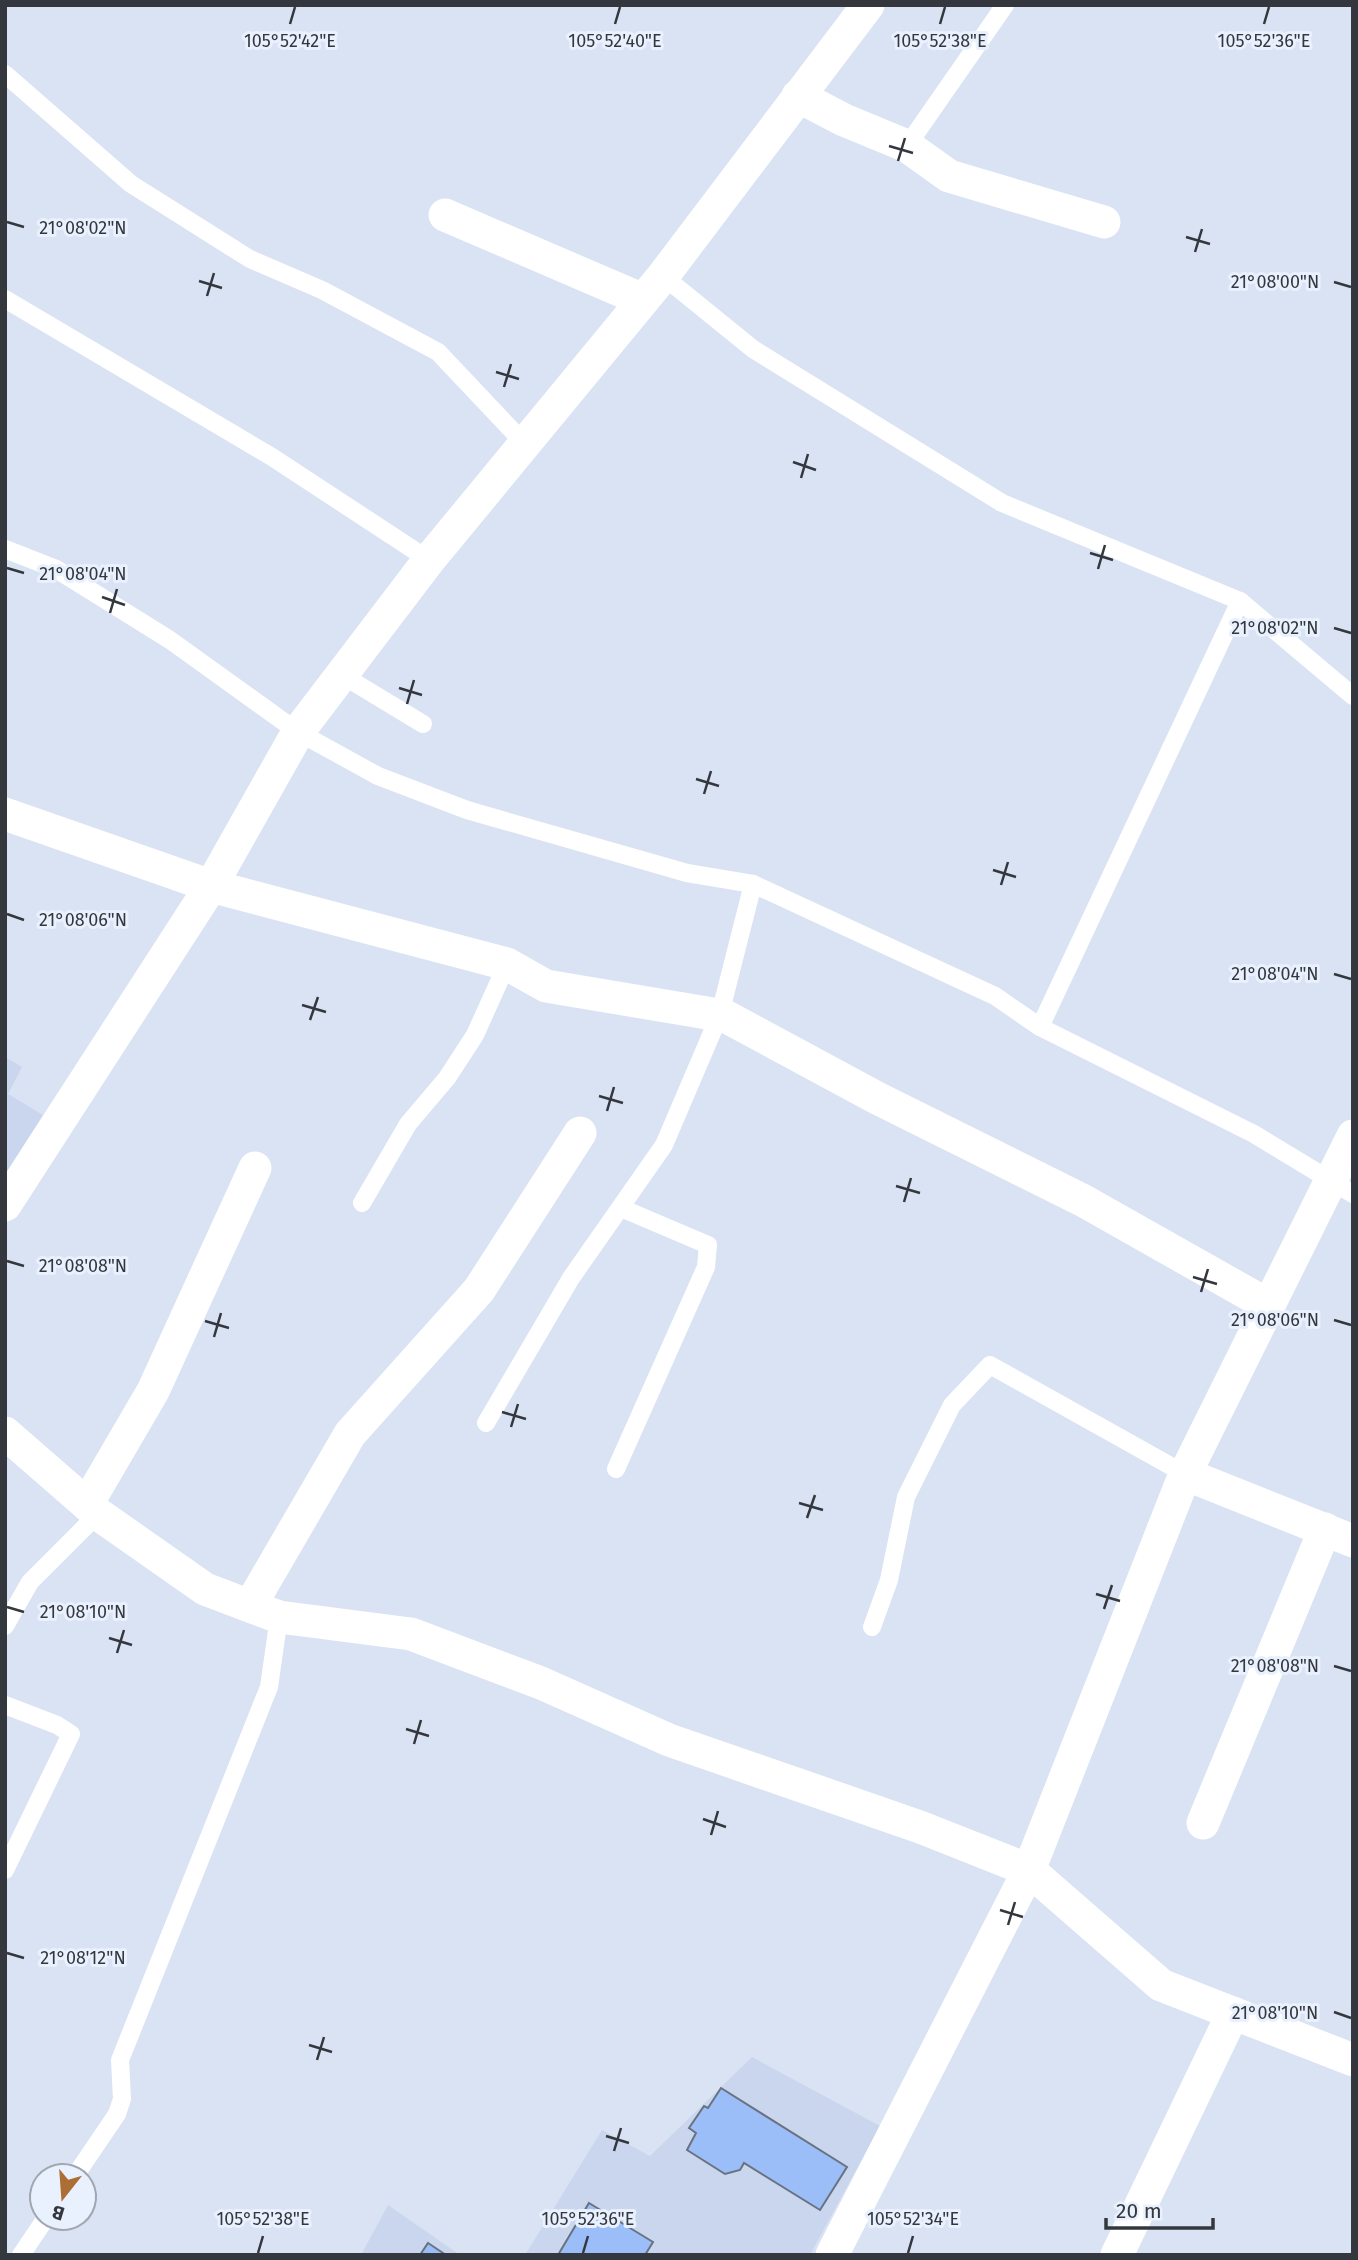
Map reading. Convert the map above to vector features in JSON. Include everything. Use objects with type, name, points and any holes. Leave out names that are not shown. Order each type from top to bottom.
[{"type":"street","points":[[5,1205],[211,886],[298,732],[429,559],[653,288],[868,5]]},
{"type":"street","points":[[798,96],[844,120],[907,146],[949,176],[1104,222]]},
{"type":"street","points":[[445,215],[653,288]]},
{"type":"street","points":[[5,814],[211,886],[507,964],[546,986],[720,1014],[877,1098],[1084,1201],[1268,1305]]},
{"type":"street","points":[[264,1611],[350,1434],[479,1290],[580,1133]]},
{"type":"street","points":[[832,2255],[1029,1870],[1185,1474],[1268,1305],[1341,1188],[1353,1136]]},
{"type":"street","points":[[93,1509],[153,1391],[255,1168]]},
{"type":"street","points":[[5,1433],[93,1509],[205,1589],[264,1611],[411,1634],[541,1683],[669,1740],[920,1826],[1029,1870],[1161,1985],[1353,2060]]},
{"type":"street","points":[[1185,1474],[1339,1535],[1203,1824]]},
{"type":"street","points":[[1117,2255],[1233,2013]]},
{"type":"lane","points":[[907,146],[1006,5]]},
{"type":"lane","points":[[5,74],[131,184],[250,258],[322,290],[438,352],[524,443]]},
{"type":"lane","points":[[653,288],[1002,503],[1240,601],[1353,696]]},
{"type":"lane","points":[[5,299],[272,457],[429,559]]},
{"type":"lane","points":[[5,549],[56,569],[170,640],[298,732],[378,776],[467,810],[687,873],[753,884],[995,996],[1040,1027],[1254,1134],[1341,1188]]},
{"type":"lane","points":[[1040,1027],[1240,601]]},
{"type":"lane","points":[[342,675],[423,724]]},
{"type":"lane","points":[[486,1423],[571,1278],[664,1145],[720,1014],[753,884]]},
{"type":"lane","points":[[362,1203],[408,1124],[447,1078],[475,1035],[507,964]]},
{"type":"lane","points":[[616,1469],[706,1267],[708,1245],[621,1208]]},
{"type":"lane","points":[[872,1627],[889,1580],[906,1497],[952,1405],[990,1365],[1185,1474]]},
{"type":"lane","points":[[5,1626],[30,1582],[93,1509]]},
{"type":"lane","points":[[84,2162],[117,2114],[122,2099],[120,2060],[269,1687],[264,1611]]},
{"type":"lane","points":[[5,1705],[57,1725],[71,1734],[5,1870]]},
{"type":"lane","points":[[21,2255],[37,2232]]},
{"type":"shaded area","points":[[5,1057],[22,1067],[8,1094],[43,1115],[5,1175]]},
{"type":"shaded area","points":[[752,2057],[880,2126],[810,2255],[525,2255],[602,2130],[650,2156]]},
{"type":"shaded area","points":[[388,2205],[460,2255],[361,2255]]},
{"type":"building","points":[[721,2088],[847,2167],[820,2210],[744,2163],[740,2170],[725,2174],[687,2150],[696,2133],[689,2128],[704,2106],[708,2108]]},
{"type":"building","points":[[589,2203],[653,2242],[645,2255],[558,2255]]},
{"type":"building","points":[[428,2243],[446,2255],[420,2255]]}]
